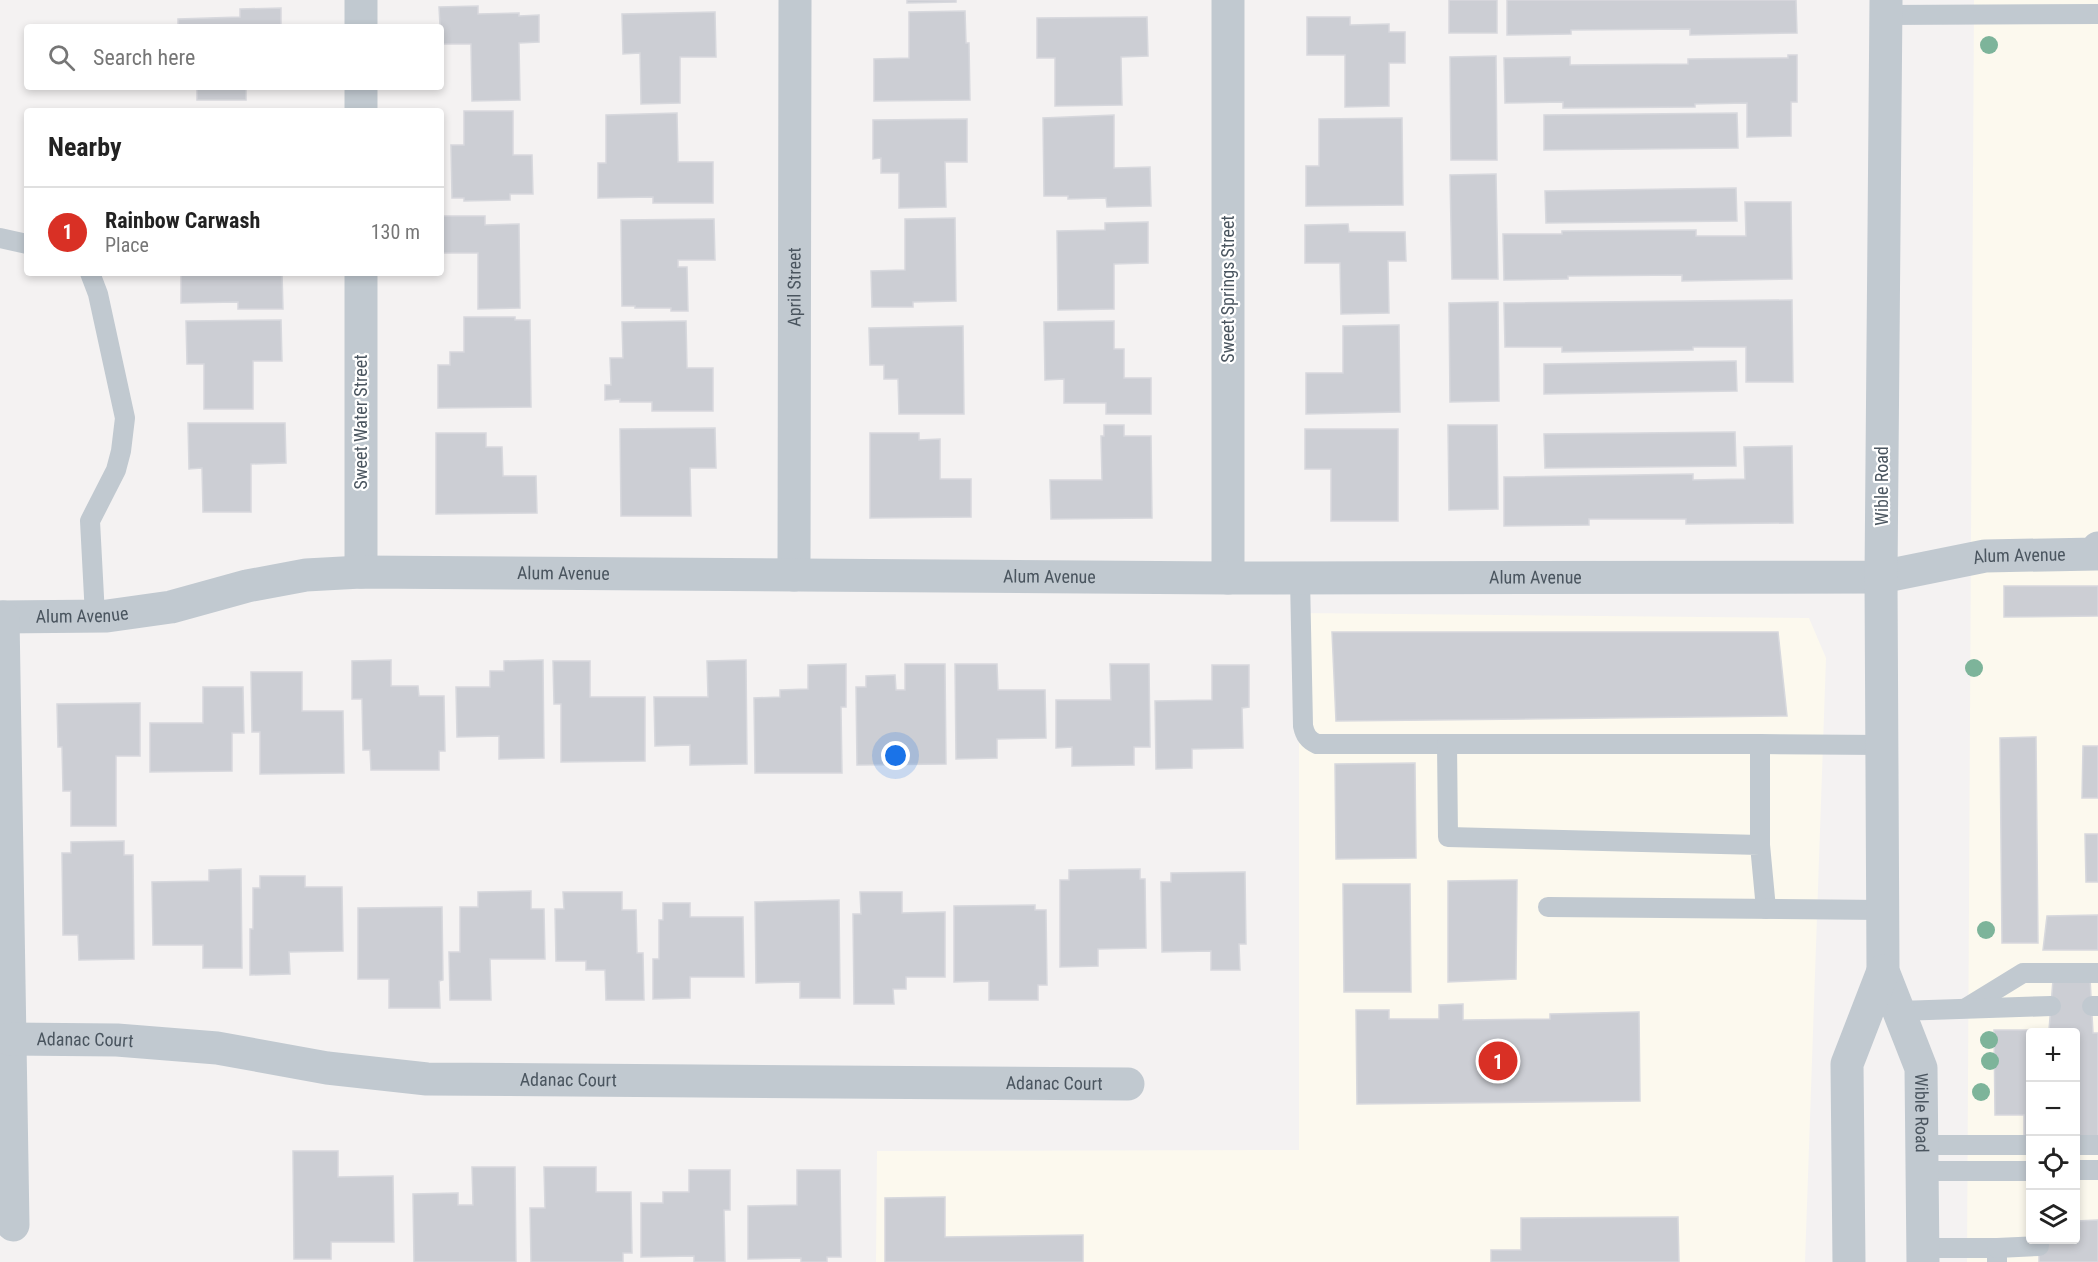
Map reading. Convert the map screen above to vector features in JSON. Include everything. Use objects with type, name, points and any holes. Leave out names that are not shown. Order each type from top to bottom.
[{"type":"street","points":[[361,0],[361,24]]},
{"type":"street","name":"April Street","points":[[794,575],[795,0]]},
{"type":"street","name":"Sweet Springs Street","points":[[1228,0],[1228,578]]},
{"type":"street","name":"Wible Road","points":[[1849,1262],[1847,1064],[1883,971],[1881,577],[1886,7]]},
{"type":"street","points":[[361,90],[361,108]]},
{"type":"street","name":"Sweet Water Street","points":[[360,572],[361,276]]},
{"type":"street","name":"Alum Avenue","points":[[2,617],[95,616],[171,607],[247,586],[306,575],[360,572],[1228,578],[1881,577],[1985,556],[2096,554],[2098,548]]},
{"type":"street","points":[[2,617],[13,1226]]},
{"type":"street","name":"Wible Road","points":[[1883,971],[1921,1068],[1923,1255]]},
{"type":"street","name":"Adanac Court","points":[[10,1039],[117,1040],[217,1048],[327,1068],[427,1079],[1128,1084]]},
{"type":"lane","points":[[1886,7],[2098,14]]},
{"type":"lane","points":[[0,238],[24,243]]},
{"type":"lane","points":[[91,276],[98,294],[125,418],[116,470],[90,522],[95,616]]},
{"type":"lane","points":[[1299,578],[1303,726],[1305,734],[1317,744],[1882,745]]},
{"type":"lane","points":[[1448,744],[1448,837],[1760,845]]},
{"type":"lane","points":[[1760,744],[1760,845],[1766,909]]},
{"type":"lane","points":[[1548,907],[1883,910]]},
{"type":"lane","points":[[1964,1009],[2023,973],[2098,973]]},
{"type":"lane","points":[[1899,1011],[2051,1006]]},
{"type":"lane","points":[[2080,1145],[2098,1145]]},
{"type":"lane","points":[[1922,1158],[2026,1146]]},
{"type":"lane","points":[[1922,1158],[2026,1170]]},
{"type":"lane","points":[[2080,1170],[2098,1170]]},
{"type":"lane","points":[[1923,1255],[1997,1255],[2039,1246]]},
{"type":"shaded area","points":[[1974,0],[2098,0],[2098,1262],[1967,1262]]},
{"type":"shaded area","points":[[1299,613],[1809,618],[1826,658],[1805,1262],[876,1262],[877,1151],[1299,1150]]},
{"type":"building","points":[[907,0],[956,0],[956,2],[907,3]]},
{"type":"building","points":[[1449,0],[1497,0],[1497,33],[1449,33]]},
{"type":"building","points":[[1507,0],[1796,0],[1797,33],[1690,35],[1690,29],[1571,30],[1571,34],[1507,35]]},
{"type":"building","points":[[478,6],[478,14],[539,15],[539,42],[519,43],[520,100],[472,101],[471,44],[444,44],[444,24],[440,24],[439,7]]},
{"type":"building","points":[[281,8],[281,24],[178,24],[178,19],[240,17],[240,9]]},
{"type":"building","points":[[965,11],[966,43],[969,43],[970,100],[874,101],[874,59],[909,58],[909,12]]},
{"type":"building","points":[[715,12],[716,57],[680,57],[680,103],[641,104],[640,53],[623,54],[622,14]]},
{"type":"building","points":[[1147,17],[1148,56],[1121,57],[1122,105],[1055,106],[1055,58],[1037,58],[1037,18]]},
{"type":"building","points":[[1307,17],[1350,17],[1350,25],[1389,24],[1389,32],[1405,32],[1405,63],[1389,63],[1389,106],[1345,107],[1345,55],[1307,55]]},
{"type":"building","points":[[1788,55],[1797,55],[1797,102],[1791,102],[1791,136],[1747,137],[1747,103],[1695,104],[1695,107],[1563,108],[1563,102],[1505,103],[1504,58],[1570,57],[1570,65],[1688,64],[1688,59],[1788,58]]},
{"type":"building","points":[[1496,56],[1497,160],[1451,160],[1450,57]]},
{"type":"building","points":[[197,90],[246,90],[246,100],[197,100]]},
{"type":"building","points":[[464,111],[513,111],[513,155],[532,155],[533,194],[510,194],[510,200],[464,201],[464,198],[452,198],[451,145],[464,145]]},
{"type":"building","points":[[677,113],[678,162],[713,162],[713,203],[653,203],[653,197],[598,198],[598,163],[606,163],[606,115]]},
{"type":"building","points":[[1737,113],[1738,148],[1544,150],[1544,115]]},
{"type":"building","points":[[1114,115],[1114,168],[1150,167],[1151,206],[1107,207],[1106,198],[1068,199],[1068,196],[1044,196],[1043,118]]},
{"type":"building","points":[[1402,118],[1403,205],[1306,206],[1306,166],[1319,166],[1319,119]]},
{"type":"building","points":[[967,119],[967,162],[945,162],[946,207],[899,208],[899,173],[881,173],[881,158],[873,159],[873,120]]},
{"type":"building","points":[[1496,174],[1498,279],[1452,279],[1450,175]]},
{"type":"building","points":[[1736,188],[1737,221],[1546,223],[1545,191]]},
{"type":"building","points":[[1745,202],[1791,202],[1792,279],[1682,281],[1682,275],[1568,276],[1568,279],[1504,280],[1503,234],[1696,230],[1696,236],[1746,236]]},
{"type":"building","points":[[444,216],[485,216],[485,225],[519,224],[520,308],[478,309],[478,253],[444,253]]},
{"type":"building","points":[[955,218],[956,301],[913,302],[913,307],[872,307],[871,271],[905,270],[905,219]]},
{"type":"building","points":[[714,219],[715,260],[678,260],[678,267],[687,267],[688,311],[622,306],[621,220]]},
{"type":"building","points":[[1148,222],[1148,263],[1114,264],[1114,309],[1058,310],[1057,231],[1105,230],[1105,223]]},
{"type":"building","points":[[1348,224],[1349,232],[1405,232],[1406,261],[1388,261],[1389,313],[1341,314],[1340,263],[1305,263],[1305,225]]},
{"type":"building","points":[[181,276],[282,276],[283,309],[238,309],[238,302],[181,303]]},
{"type":"building","points":[[1792,300],[1793,382],[1746,382],[1746,347],[1562,352],[1562,347],[1505,347],[1504,303]]},
{"type":"building","points":[[1498,302],[1499,401],[1450,402],[1449,303]]},
{"type":"building","points":[[464,317],[515,317],[515,320],[530,320],[531,407],[438,408],[438,365],[450,365],[450,352],[464,352]]},
{"type":"building","points":[[281,320],[282,361],[253,361],[253,409],[204,409],[204,364],[187,364],[186,321]]},
{"type":"building","points":[[686,321],[687,368],[713,368],[713,411],[652,411],[652,402],[605,400],[605,385],[611,385],[610,358],[623,358],[622,322]]},
{"type":"building","points":[[1114,321],[1114,349],[1124,349],[1124,378],[1151,378],[1151,414],[1106,414],[1106,403],[1064,403],[1064,379],[1045,380],[1044,322]]},
{"type":"building","points":[[1399,325],[1400,412],[1306,414],[1306,373],[1343,373],[1343,326]]},
{"type":"building","points":[[963,326],[964,414],[899,414],[898,379],[884,379],[884,365],[870,365],[869,328]]},
{"type":"building","points":[[1736,361],[1737,391],[1544,394],[1544,364]]},
{"type":"building","points":[[188,423],[285,423],[286,463],[251,464],[251,512],[203,512],[202,468],[189,469]]},
{"type":"building","points":[[1104,425],[1124,425],[1124,436],[1151,436],[1152,518],[1051,519],[1050,480],[1102,480],[1101,436],[1104,436]]},
{"type":"building","points":[[1448,425],[1497,425],[1498,509],[1449,510]]},
{"type":"building","points":[[715,428],[716,468],[690,468],[691,516],[621,516],[620,429]]},
{"type":"building","points":[[1305,429],[1398,429],[1398,521],[1331,521],[1331,469],[1305,469]]},
{"type":"building","points":[[1735,432],[1736,466],[1545,468],[1544,434]]},
{"type":"building","points":[[436,433],[486,433],[486,447],[502,447],[503,476],[536,476],[537,513],[436,514]]},
{"type":"building","points":[[870,433],[919,433],[919,440],[940,439],[940,479],[971,479],[971,517],[870,518]]},
{"type":"building","points":[[1792,446],[1793,523],[1686,524],[1686,519],[1589,519],[1589,525],[1504,526],[1504,477],[1693,474],[1693,480],[1745,479],[1744,447]]},
{"type":"building","points":[[2004,586],[2098,586],[2098,616],[2004,617]]},
{"type":"building","points":[[1332,632],[1778,632],[1787,716],[1336,721]]},
{"type":"building","points":[[391,660],[391,686],[418,686],[419,696],[444,696],[445,751],[439,751],[439,770],[371,770],[370,750],[363,750],[362,699],[352,699],[352,661]]},
{"type":"building","points":[[543,660],[544,758],[499,759],[499,736],[457,737],[456,687],[490,687],[490,671],[504,671],[504,661]]},
{"type":"building","points":[[746,660],[747,764],[690,765],[690,745],[655,746],[654,697],[708,697],[707,661]]},
{"type":"building","points":[[553,661],[590,661],[590,697],[645,697],[645,761],[561,762],[561,704],[554,704]]},
{"type":"building","points":[[846,664],[846,707],[841,707],[842,773],[755,773],[754,698],[780,697],[780,690],[808,689],[808,665]]},
{"type":"building","points":[[905,664],[945,664],[946,764],[857,765],[856,687],[866,687],[866,676],[895,675],[896,690],[905,690]]},
{"type":"building","points":[[955,664],[997,664],[998,690],[1045,690],[1046,738],[997,739],[997,758],[956,759]]},
{"type":"building","points":[[1110,664],[1149,664],[1150,747],[1134,747],[1134,765],[1072,766],[1072,747],[1056,748],[1056,700],[1111,700]]},
{"type":"building","points":[[1212,665],[1249,665],[1249,707],[1242,708],[1243,748],[1192,749],[1192,768],[1156,769],[1155,701],[1212,700]]},
{"type":"building","points":[[251,672],[302,672],[302,711],[343,711],[344,773],[260,774],[260,732],[252,732]]},
{"type":"building","points":[[203,687],[243,687],[244,733],[232,733],[232,771],[150,772],[150,723],[203,723]]},
{"type":"building","points":[[140,703],[140,756],[116,756],[116,826],[71,826],[71,791],[63,791],[62,747],[58,747],[57,704]]},
{"type":"building","points":[[2036,737],[2038,943],[2002,943],[2000,738]]},
{"type":"building","points":[[2083,746],[2098,746],[2098,798],[2082,798]]},
{"type":"building","points":[[1415,763],[1416,858],[1336,859],[1335,764]]},
{"type":"building","points":[[2085,834],[2098,834],[2098,882],[2086,882]]},
{"type":"building","points":[[124,841],[124,855],[133,855],[134,959],[79,960],[78,935],[63,935],[62,853],[71,853],[71,842]]},
{"type":"building","points":[[241,869],[242,968],[203,968],[203,945],[153,945],[152,882],[209,881],[209,870]]},
{"type":"building","points":[[1140,869],[1140,879],[1145,879],[1146,948],[1098,949],[1098,966],[1060,967],[1060,880],[1069,880],[1069,870]]},
{"type":"building","points":[[1245,872],[1246,944],[1239,944],[1240,970],[1211,970],[1211,951],[1162,952],[1161,882],[1171,882],[1171,873]]},
{"type":"building","points":[[260,876],[305,876],[305,887],[342,887],[343,951],[289,952],[290,974],[250,975],[253,888],[260,888]]},
{"type":"building","points":[[1517,880],[1516,979],[1448,982],[1448,881]]},
{"type":"building","points":[[1343,884],[1410,884],[1411,992],[1344,992]]},
{"type":"building","points":[[531,891],[531,909],[544,909],[545,959],[490,959],[491,1000],[450,1000],[449,952],[460,952],[460,907],[478,907],[478,892]]},
{"type":"building","points":[[563,892],[622,892],[622,910],[636,910],[637,953],[643,953],[644,1000],[606,1000],[605,970],[586,970],[586,961],[556,961],[555,909],[564,909]]},
{"type":"building","points":[[860,892],[902,892],[902,913],[945,912],[945,977],[906,977],[906,989],[893,989],[894,1004],[854,1004],[853,914],[861,914]]},
{"type":"building","points":[[839,900],[840,998],[800,998],[800,982],[756,983],[755,902]]},
{"type":"building","points":[[663,903],[690,903],[690,917],[743,917],[744,977],[690,977],[690,998],[653,999],[653,959],[659,959],[659,920],[663,920]]},
{"type":"building","points":[[1035,905],[1035,910],[1046,910],[1047,985],[1038,985],[1038,1000],[989,1000],[989,981],[954,982],[954,906]]},
{"type":"building","points":[[442,907],[443,980],[439,981],[440,1008],[389,1008],[389,979],[358,979],[358,908]]},
{"type":"building","points":[[2098,915],[2098,950],[2043,950],[2047,916]]},
{"type":"building","points":[[2090,978],[2093,1033],[2098,1033],[2098,1138],[2080,1138],[2080,1028],[2049,1028],[2053,980]]},
{"type":"building","points":[[1463,1004],[1463,1020],[1550,1019],[1550,1014],[1639,1012],[1640,1101],[1357,1104],[1356,1010],[1389,1010],[1389,1019],[1439,1019],[1439,1005]]},
{"type":"building","points":[[1994,1030],[2026,1030],[2026,1138],[2024,1138],[2024,1115],[1995,1115]]},
{"type":"building","points":[[293,1151],[338,1151],[338,1177],[393,1176],[394,1242],[331,1242],[331,1259],[294,1259]]},
{"type":"building","points":[[472,1167],[515,1167],[516,1262],[414,1262],[413,1194],[458,1193],[458,1205],[473,1205]]},
{"type":"building","points":[[544,1167],[596,1167],[596,1192],[631,1192],[632,1253],[623,1253],[623,1262],[531,1262],[530,1208],[545,1208]]},
{"type":"building","points":[[689,1170],[730,1170],[730,1210],[724,1210],[725,1262],[694,1262],[694,1256],[641,1257],[641,1203],[663,1203],[663,1192],[689,1192]]},
{"type":"building","points":[[797,1170],[840,1170],[841,1257],[827,1257],[827,1262],[801,1262],[801,1258],[748,1259],[748,1206],[797,1205]]},
{"type":"building","points":[[945,1197],[945,1237],[1083,1235],[1083,1262],[885,1262],[885,1198]]},
{"type":"building","points":[[1678,1217],[1679,1262],[1491,1262],[1491,1250],[1521,1250],[1521,1218]]},
{"type":"building","points":[[2098,1220],[2098,1262],[2039,1262],[2039,1244],[2080,1244],[2080,1221]]},
{"type":"place","name":"Rainbow Carwash","points":[[1498,1061]]}]
